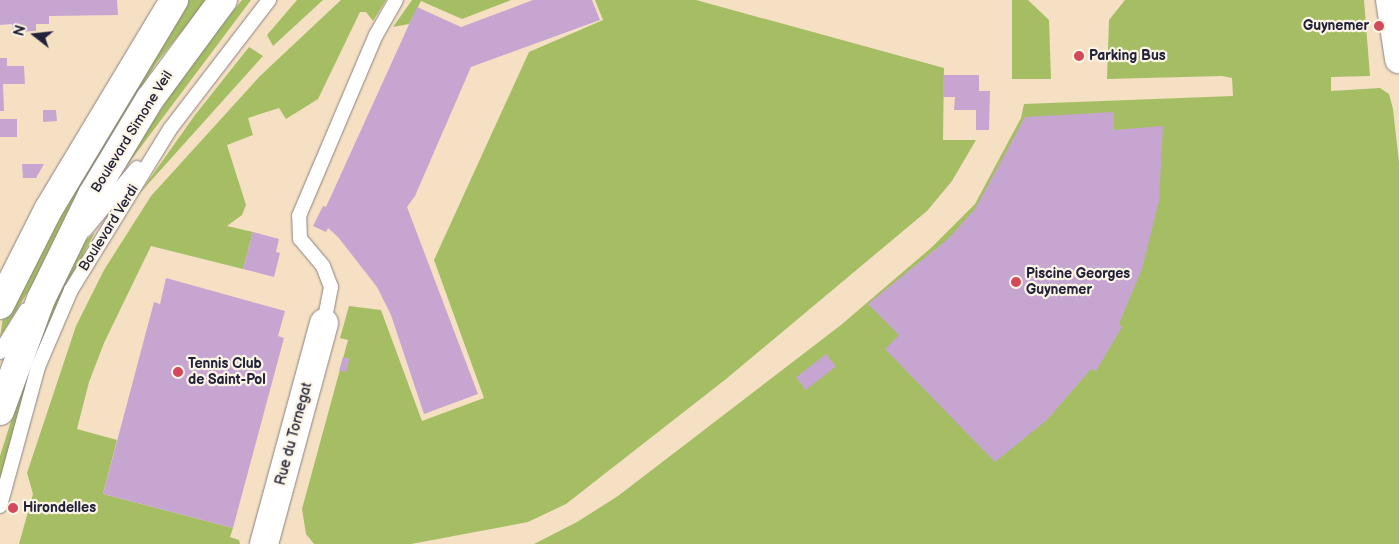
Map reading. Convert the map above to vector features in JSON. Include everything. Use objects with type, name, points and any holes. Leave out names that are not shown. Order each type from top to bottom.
[{"type":"street","points":[[0,305],[27,249],[174,0]]},
{"type":"street","name":"Boulevard Simone Veil","points":[[54,272],[92,195],[136,122],[223,0]]},
{"type":"street","points":[[1390,0],[1399,59]]},
{"type":"street","name":"Boulevard Verdi","points":[[0,411],[24,341],[54,272]]},
{"type":"street","name":"Rue du Tornegat","points":[[264,544],[324,323]]},
{"type":"lane","points":[[170,129],[270,0]]},
{"type":"lane","points":[[324,323],[331,287],[323,266],[300,239],[299,216],[376,35],[396,0]]},
{"type":"lane","name":"Boulevard Verdi","points":[[0,352],[54,272],[170,129]]},
{"type":"lane","name":"Boulevard Verdi","points":[[0,506],[24,412],[58,319],[89,260],[170,129]]},
{"type":"green space","points":[[189,0],[207,0],[157,62],[113,133],[68,212],[36,279],[0,337],[4,312]]},
{"type":"green space","points":[[242,0],[251,0],[107,192],[194,59]]},
{"type":"green space","points":[[297,0],[323,0],[273,46],[267,35]]},
{"type":"green space","points":[[341,0],[386,0],[373,21],[366,12],[360,12],[318,99],[286,119],[279,108],[248,118],[253,135],[227,145],[246,205],[242,215],[227,226],[253,232],[243,269],[151,246],[104,343],[89,382],[77,429],[117,440],[103,494],[233,528],[230,537],[239,540],[240,544],[19,544],[33,494],[27,473],[76,326],[104,270],[151,196],[260,76]]},
{"type":"green space","points":[[412,0],[511,0],[462,19],[421,1],[409,24],[393,27]]},
{"type":"green space","points":[[595,0],[696,0],[944,68],[943,140],[976,140],[952,181],[927,211],[726,379],[566,504],[528,522],[411,544],[314,544],[306,534],[302,509],[348,340],[340,338],[349,306],[381,310],[422,421],[484,398],[434,260],[529,52],[603,20]]},
{"type":"green space","points":[[1012,0],[1028,0],[1049,20],[1051,79],[1012,79]]},
{"type":"green space","points":[[1125,0],[1364,0],[1370,76],[1331,77],[1331,91],[1380,88],[1389,94],[1393,109],[1399,162],[1399,544],[534,544],[577,522],[618,496],[841,325],[932,247],[975,204],[1021,118],[1024,104],[1233,96],[1232,78],[1222,76],[1107,79],[1109,20]]},
{"type":"green space","points":[[249,47],[263,56],[139,194],[195,115]]},
{"type":"green space","points":[[95,232],[66,288],[27,381],[0,482],[0,456],[38,335],[81,245]]},
{"type":"building","points":[[0,0],[117,0],[118,15],[49,16],[49,24],[36,24],[36,31],[13,32],[12,24],[0,25]]},
{"type":"building","points":[[533,0],[592,0],[600,20],[471,67],[415,196],[407,207],[478,394],[424,414],[391,315],[377,287],[338,237],[328,228],[326,232],[313,226],[323,206],[326,207],[417,7],[461,27]]},
{"type":"building","points":[[0,58],[7,58],[7,66],[24,66],[25,84],[3,84],[4,111],[0,111]]},
{"type":"building","points":[[944,75],[979,75],[979,91],[990,91],[989,130],[976,130],[976,110],[954,110],[955,97],[943,97]]},
{"type":"building","points":[[43,110],[56,110],[57,121],[43,122]]},
{"type":"building","name":"Piscine Georges Guynemer","points":[[1114,112],[1114,130],[1163,126],[1159,201],[1142,269],[1119,324],[1122,327],[1096,371],[1091,369],[1047,420],[995,462],[885,349],[899,335],[868,304],[948,239],[975,209],[1025,117]]},
{"type":"building","points":[[0,119],[17,119],[17,137],[0,137]]},
{"type":"building","points":[[22,164],[44,164],[36,178],[23,178]]},
{"type":"building","points":[[253,232],[279,239],[276,252],[280,253],[274,277],[243,269]]},
{"type":"building","name":"Tennis Club de Saint-Pol","points":[[166,278],[285,311],[278,336],[284,338],[233,528],[103,494],[154,302],[160,304]]},
{"type":"building","points":[[826,354],[836,367],[806,390],[796,377]]},
{"type":"building","points":[[343,357],[350,359],[346,372],[339,370]]},
{"type":"place","name":"Guynemer","points":[[1379,26]]},
{"type":"place","name":"Parking Bus","points":[[1079,56]]},
{"type":"place","name":"Piscine Georges Guynemer","points":[[1016,282]]},
{"type":"place","name":"Tennis Club de Saint-Pol","points":[[178,372]]},
{"type":"place","name":"Hirondelles","points":[[13,508]]}]
